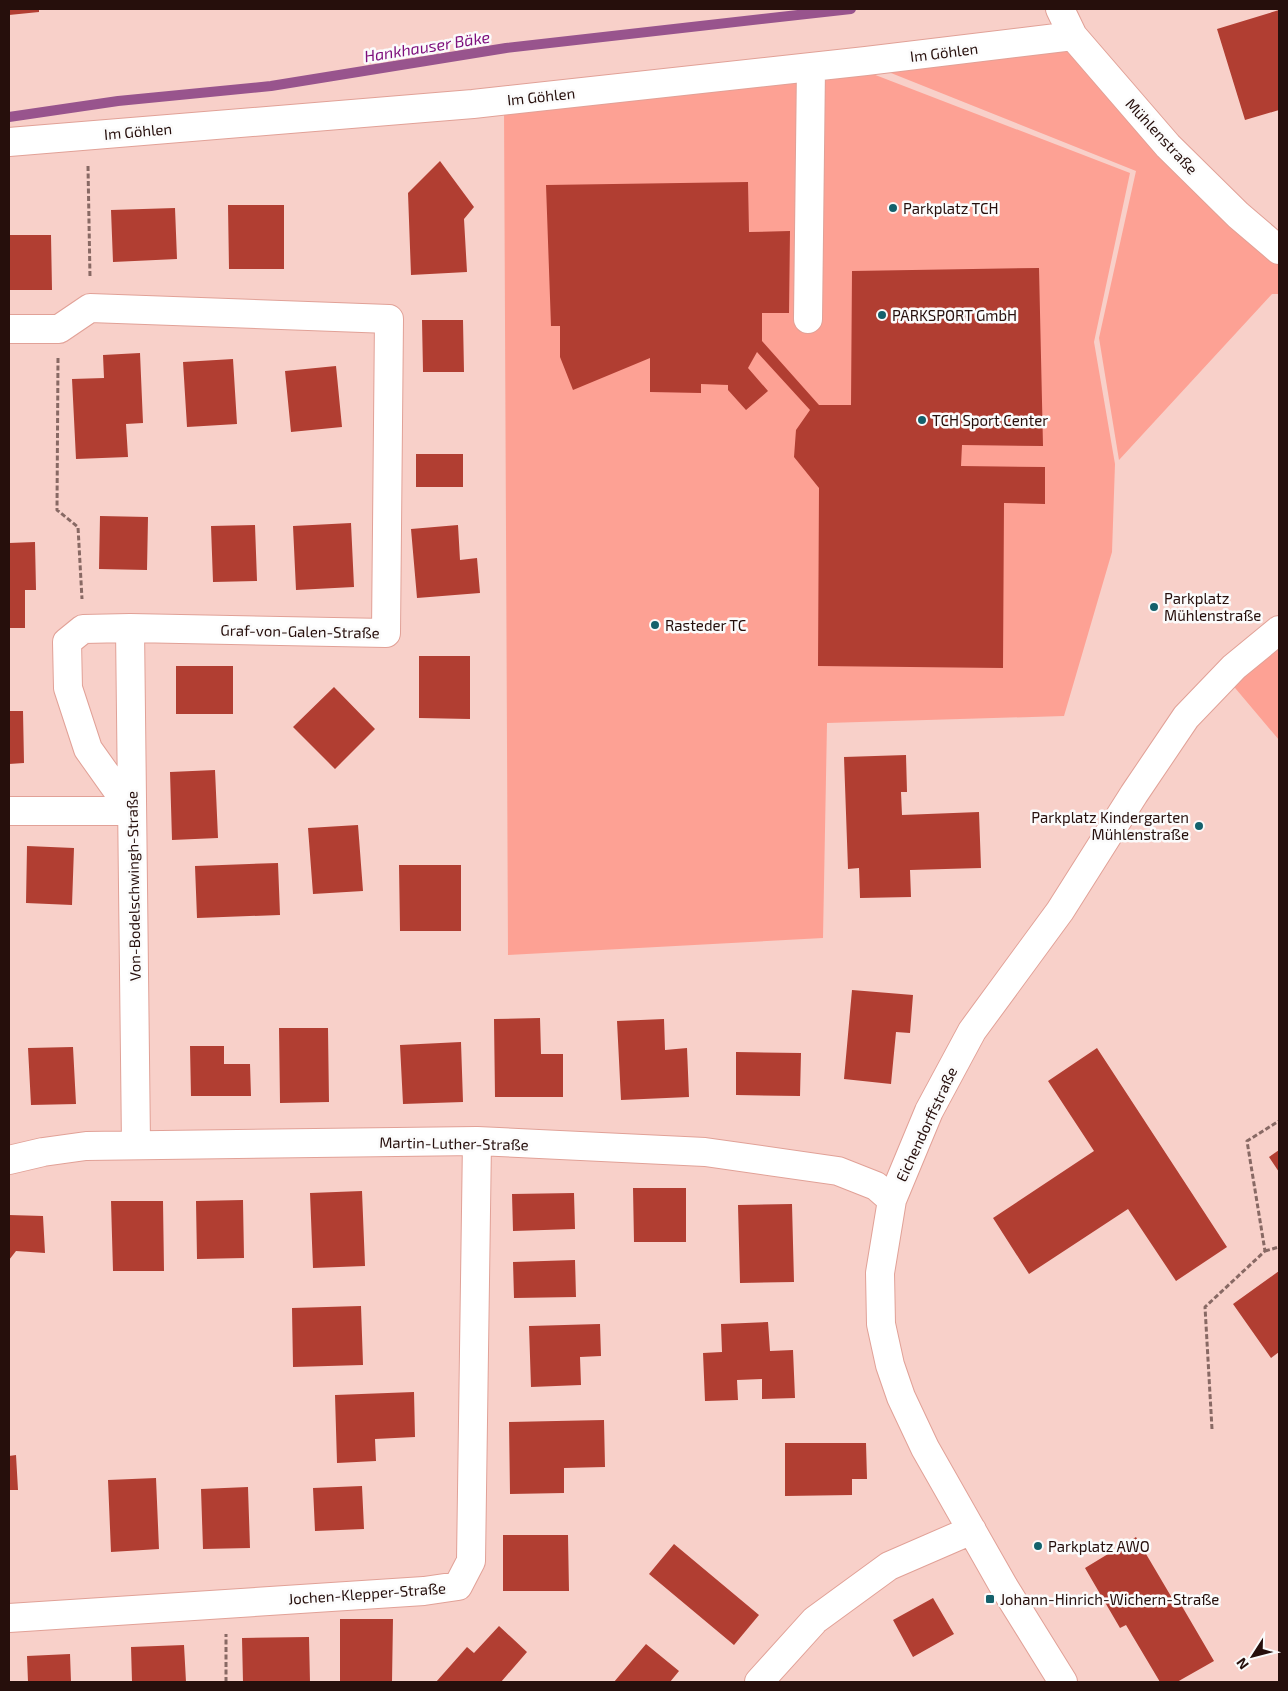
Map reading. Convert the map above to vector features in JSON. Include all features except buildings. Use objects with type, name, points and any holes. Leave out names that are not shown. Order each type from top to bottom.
[{"type":"street","name":"Mühlenstraße","points":[[1060,9],[1073,36],[1168,146],[1238,215],[1279,250]]},
{"type":"street","name":"Im Göhlen","points":[[9,142],[473,104],[1073,36]]},
{"type":"street","points":[[808,319],[811,67]]},
{"type":"street","points":[[9,329],[59,329],[90,308]]},
{"type":"street","name":"Graf-von-Galen-Straße","points":[[83,629],[130,628],[386,634],[389,319],[90,308]]},
{"type":"street","name":"Von-Bodelschwingh-Straße","points":[[130,628],[136,1144]]},
{"type":"street","points":[[83,629],[67,642],[68,688],[88,749],[132,810]]},
{"type":"street","name":"Eichendorffstraße","points":[[1063,1682],[1004,1587],[925,1448],[901,1397],[890,1365],[881,1324],[880,1273],[892,1200],[929,1111],[972,1031],[1060,911],[1134,794],[1186,717],[1234,667],[1279,630]]},
{"type":"street","points":[[9,811],[132,810]]},
{"type":"street","name":"Martin-Luther-Straße","points":[[9,1160],[43,1152],[86,1146],[477,1141],[715,1154],[838,1171],[876,1186],[892,1200]]},
{"type":"street","name":"Jochen-Klepper-Straße","points":[[9,1618],[424,1591],[458,1586],[471,1561],[477,1141]]},
{"type":"street","points":[[759,1682],[815,1620],[888,1566],[972,1530]]},
{"type":"path","points":[[87,135],[90,308]]},
{"type":"path","points":[[59,329],[57,510],[78,527],[83,629]]},
{"type":"path","points":[[1265,1250],[1247,1141],[1279,1121]]},
{"type":"path","points":[[1212,1428],[1205,1307],[1265,1250],[1279,1247]]},
{"type":"path","points":[[226,1604],[226,1682]]},
{"type":"shaded area","points":[[1068,44],[1279,258],[1279,294],[1272,294],[1119,460],[1099,338],[1136,171],[876,67]]},
{"type":"shaded area","points":[[865,71],[1130,173],[1094,342],[1115,464],[1112,552],[1064,716],[827,723],[823,938],[508,955],[504,110]]},
{"type":"shaded area","points":[[1279,630],[1279,740],[1225,676]]},
{"type":"waterway","name":"Hankhauser Bäke","points":[[9,117],[118,101],[271,86],[506,48],[851,9]]},
{"type":"place","name":"Parkplatz TCH","points":[[893,208]]},
{"type":"place","name":"PARKSPORT GmbH","points":[[882,315]]},
{"type":"place","name":"TCH Sport Center","points":[[922,420]]},
{"type":"place","name":"Parkplatz Mühlenstraße","points":[[1154,607]]},
{"type":"place","name":"Rasteder TC","points":[[655,625]]},
{"type":"place","name":"Parkplatz Kindergarten Mühlenstraße","points":[[1199,826]]},
{"type":"place","name":"Parkplatz AWO","points":[[1038,1546]]},
{"type":"place","name":"Johann-Hinrich-Wichern-Straße","points":[[990,1599]]}]
